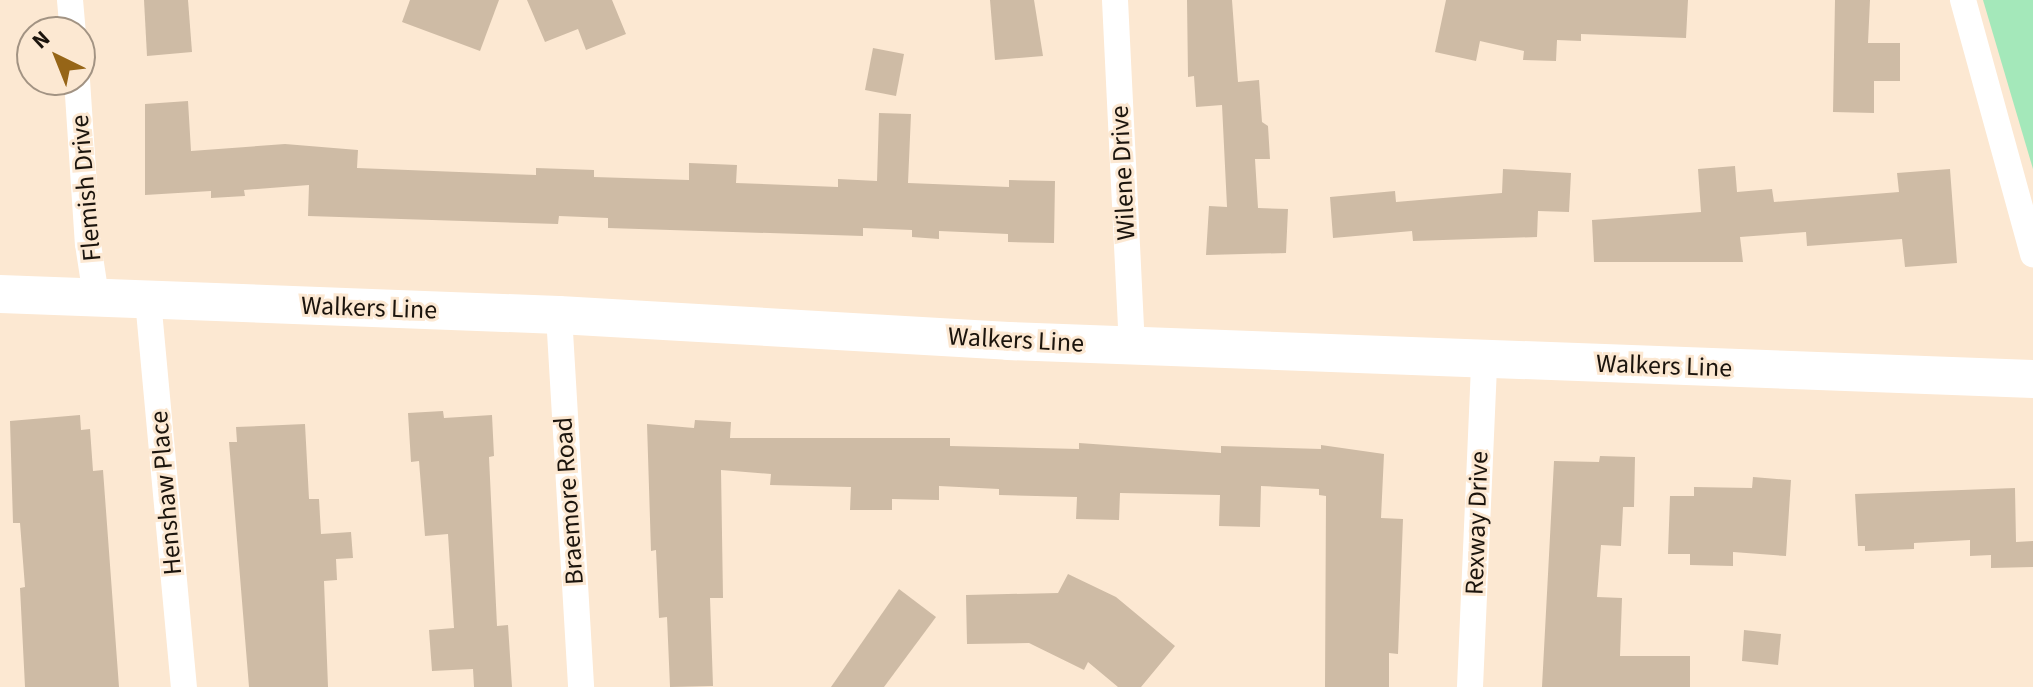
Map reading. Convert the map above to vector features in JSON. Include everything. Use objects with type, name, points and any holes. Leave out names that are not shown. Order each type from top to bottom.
[{"type":"main road","name":"Walkers Line","points":[[0,294],[559,315],[1484,360],[2033,379]]},
{"type":"street","name":"Wilene Drive","points":[[1115,0],[1132,345]]},
{"type":"street","points":[[1963,0],[2033,255]]},
{"type":"street","name":"Flemish Drive","points":[[78,96],[88,244],[96,296]]},
{"type":"street","name":"Henshaw Place","points":[[148,300],[184,687]]},
{"type":"street","name":"Braemore Road","points":[[559,315],[581,687]]},
{"type":"street","name":"Rexway Drive","points":[[1470,687],[1484,360]]},
{"type":"green space","points":[[1983,0],[2033,0],[2033,169]]},
{"type":"building","points":[[144,0],[188,0],[192,52],[147,56]]},
{"type":"building","points":[[410,0],[499,0],[480,51],[402,22]]},
{"type":"building","points":[[527,0],[612,0],[626,34],[586,50],[578,29],[545,42]]},
{"type":"building","points":[[990,0],[1034,0],[1043,56],[995,60]]},
{"type":"building","points":[[1187,0],[1232,0],[1238,82],[1259,80],[1262,122],[1268,126],[1270,159],[1255,159],[1258,208],[1288,209],[1286,253],[1206,255],[1209,206],[1227,207],[1222,105],[1196,107],[1194,76],[1188,77]]},
{"type":"building","points":[[1446,0],[1688,0],[1686,38],[1581,34],[1581,41],[1557,40],[1556,61],[1523,60],[1524,51],[1480,41],[1476,61],[1435,52]]},
{"type":"building","points":[[1835,0],[1870,0],[1868,43],[1900,43],[1900,81],[1874,81],[1874,113],[1833,112]]},
{"type":"building","points":[[873,48],[904,54],[896,96],[865,90]]},
{"type":"building","points":[[188,101],[191,151],[285,144],[358,150],[357,168],[536,175],[536,168],[594,170],[594,177],[689,180],[689,163],[737,165],[736,183],[838,187],[838,179],[877,181],[879,113],[911,114],[908,183],[1009,187],[1009,180],[1055,181],[1054,243],[1008,242],[1008,234],[939,231],[939,239],[912,237],[912,230],[863,228],[863,236],[608,228],[608,218],[559,216],[558,224],[308,216],[309,185],[244,190],[245,196],[211,198],[211,191],[145,195],[145,104]]},
{"type":"building","points":[[1735,166],[1737,192],[1772,189],[1774,202],[1899,192],[1897,173],[1950,169],[1957,263],[1905,267],[1902,239],[1807,246],[1806,232],[1740,237],[1743,262],[1594,262],[1592,220],[1701,212],[1698,169]]},
{"type":"building","points":[[1503,169],[1571,173],[1569,212],[1538,211],[1537,237],[1413,241],[1412,231],[1333,238],[1330,197],[1395,191],[1396,202],[1502,193]]},
{"type":"building","points":[[443,411],[444,418],[492,415],[494,456],[489,457],[497,626],[508,625],[512,687],[474,687],[473,669],[432,671],[429,630],[454,628],[448,534],[425,536],[419,461],[411,462],[408,413]]},
{"type":"building","points":[[80,415],[81,430],[90,429],[93,471],[103,470],[119,687],[25,687],[20,588],[25,587],[20,523],[13,523],[10,421]]},
{"type":"building","points":[[695,420],[731,422],[730,438],[950,438],[950,446],[1079,449],[1079,443],[1221,453],[1221,446],[1321,449],[1321,445],[1384,454],[1381,518],[1403,519],[1398,654],[1389,653],[1389,687],[1325,687],[1326,496],[1319,495],[1319,489],[1261,486],[1260,527],[1219,526],[1220,495],[1120,493],[1119,520],[1076,519],[1077,497],[999,495],[999,489],[939,486],[939,500],[892,499],[892,510],[850,510],[851,487],[770,485],[771,474],[721,470],[723,598],[710,598],[713,686],[670,687],[667,617],[659,618],[656,550],[651,551],[647,424],[694,428]]},
{"type":"building","points":[[305,424],[309,499],[319,499],[321,534],[351,532],[353,558],[336,559],[337,580],[324,581],[328,687],[249,687],[229,442],[237,442],[236,427]]},
{"type":"building","points":[[1600,456],[1635,457],[1634,507],[1623,507],[1621,546],[1601,545],[1597,597],[1622,598],[1620,656],[1690,656],[1690,687],[1542,687],[1554,461],[1599,462]]},
{"type":"building","points":[[1753,477],[1791,480],[1786,556],[1733,552],[1733,566],[1690,565],[1690,554],[1668,554],[1670,496],[1694,496],[1694,487],[1752,488]]},
{"type":"building","points":[[2015,488],[2016,542],[2033,541],[2033,567],[1991,568],[1991,555],[1970,556],[1970,540],[1914,543],[1914,549],[1865,551],[1865,546],[1858,546],[1855,494]]},
{"type":"building","points":[[1068,574],[1116,597],[1175,646],[1141,687],[1118,687],[1088,662],[1084,670],[1029,643],[967,644],[966,595],[1058,593]]},
{"type":"building","points":[[899,589],[936,617],[884,687],[831,687]]},
{"type":"building","points":[[1744,630],[1781,634],[1778,665],[1742,661]]}]
